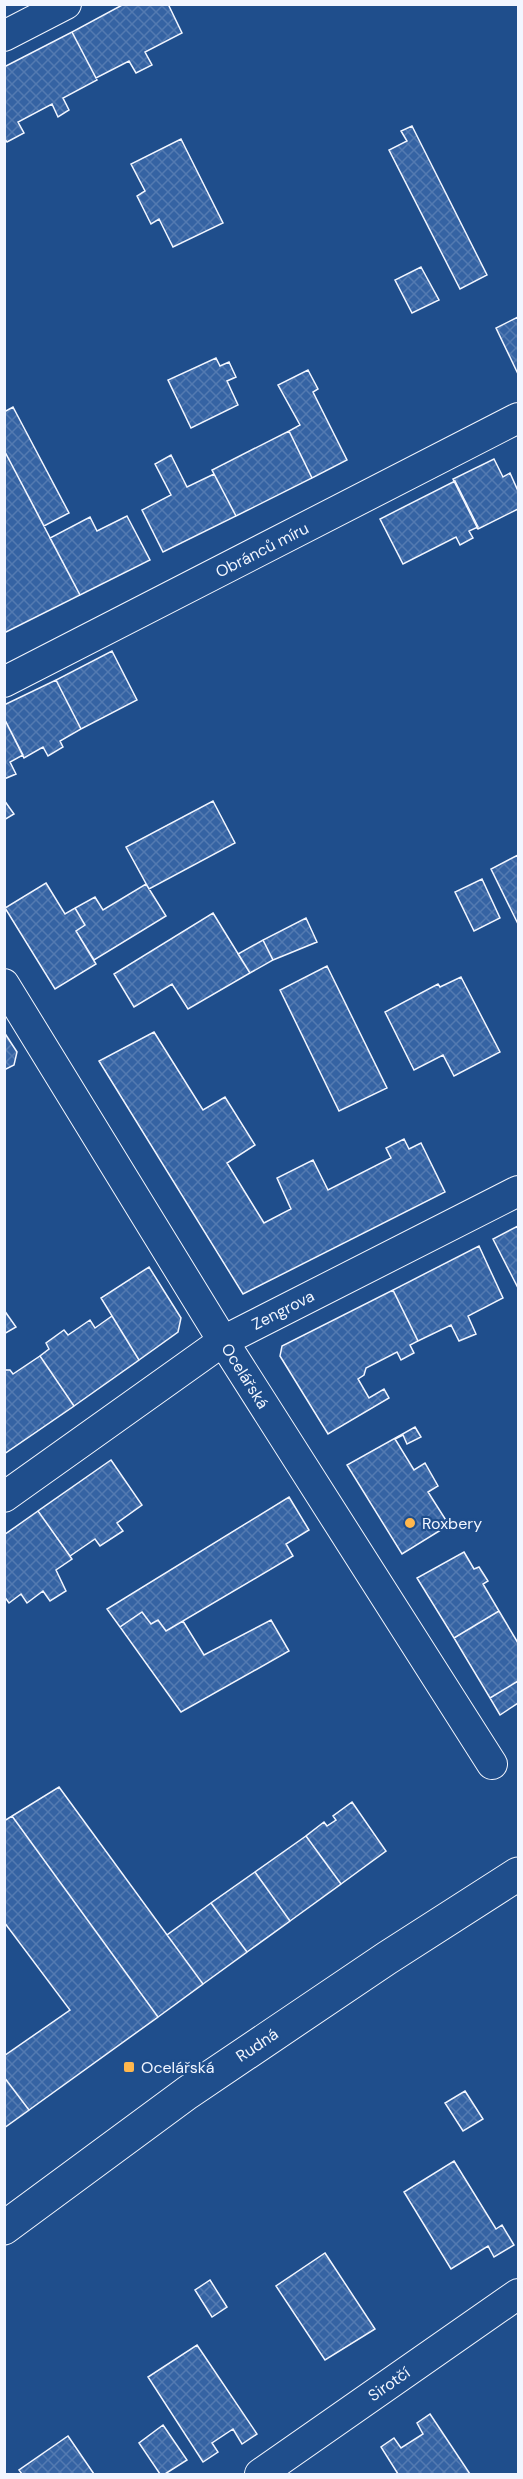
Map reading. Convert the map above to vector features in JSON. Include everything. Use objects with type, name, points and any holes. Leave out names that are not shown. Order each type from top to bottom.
[{"type":"main road","name":"Rudná","points":[[4,2228],[187,2093],[387,1958],[519,1874]]},
{"type":"street","points":[[4,36],[66,4]]},
{"type":"street","name":"Obránců míru","points":[[4,682],[519,418]]},
{"type":"street","name":"Ocelářská","points":[[4,984],[223,1341],[492,1764]]},
{"type":"street","name":"Zengrova","points":[[4,1497],[223,1341],[519,1191]]},
{"type":"street","name":"Sirotčí","points":[[260,2475],[519,2294]]},
{"type":"building","points":[[124,4],[168,4],[182,33],[145,52],[152,65],[136,73],[129,61],[96,78],[72,32]]},
{"type":"building","points":[[72,32],[97,80],[63,98],[69,110],[58,117],[52,104],[18,122],[24,133],[7,142],[4,138],[4,67]]},
{"type":"building","points":[[412,126],[487,275],[460,289],[389,150],[407,141],[401,131]]},
{"type":"building","points":[[181,139],[223,223],[173,247],[159,219],[151,224],[137,196],[145,191],[131,164]]},
{"type":"building","points":[[421,267],[439,300],[412,313],[395,280]]},
{"type":"building","points":[[518,317],[518,374],[496,328]]},
{"type":"building","points":[[216,358],[220,366],[229,362],[236,377],[227,381],[238,405],[191,428],[168,380]]},
{"type":"building","points":[[308,370],[318,389],[313,392],[347,460],[312,478],[289,431],[300,425],[278,385]]},
{"type":"building","points":[[13,407],[69,513],[44,526],[4,450],[4,412]]},
{"type":"building","points":[[289,431],[312,478],[236,516],[212,470]]},
{"type":"building","points":[[4,450],[80,595],[4,633]]},
{"type":"building","points":[[171,455],[187,487],[214,474],[236,516],[163,552],[142,510],[171,495],[155,464]]},
{"type":"building","points":[[494,459],[503,477],[510,473],[518,491],[518,509],[478,529],[453,479]]},
{"type":"building","points":[[455,481],[478,527],[469,531],[473,538],[460,545],[456,537],[403,564],[380,519]]},
{"type":"building","points":[[127,516],[150,560],[80,595],[50,538],[90,517],[97,531]]},
{"type":"building","points":[[112,651],[137,700],[81,729],[56,680]]},
{"type":"building","points":[[56,680],[81,729],[60,741],[63,747],[48,756],[43,747],[24,758],[4,718],[4,705]]},
{"type":"building","points":[[4,718],[23,755],[10,762],[16,774],[4,779]]},
{"type":"building","points":[[4,800],[14,814],[4,820]]},
{"type":"building","points":[[213,801],[235,843],[149,889],[126,847]]},
{"type":"building","points":[[518,855],[518,924],[491,869]]},
{"type":"building","points":[[482,879],[500,918],[474,931],[455,892]]},
{"type":"building","points":[[46,883],[65,914],[75,908],[85,925],[76,931],[96,964],[55,989],[5,908]]},
{"type":"building","points":[[146,884],[166,916],[94,960],[76,931],[85,925],[75,908],[95,897],[103,910]]},
{"type":"building","points":[[213,913],[250,973],[188,1009],[172,984],[134,1007],[114,974]]},
{"type":"building","points":[[306,918],[317,942],[273,960],[263,940]]},
{"type":"building","points":[[263,940],[273,960],[250,973],[238,954]]},
{"type":"building","points":[[327,966],[387,1088],[339,1111],[280,990]]},
{"type":"building","points":[[461,977],[500,1052],[454,1076],[443,1055],[414,1070],[385,1012],[438,984],[440,987]]},
{"type":"building","points":[[4,1032],[17,1052],[14,1065],[4,1070]]},
{"type":"building","points":[[154,1032],[203,1110],[225,1097],[255,1145],[227,1163],[264,1223],[291,1209],[277,1178],[313,1160],[328,1190],[391,1158],[386,1148],[404,1139],[409,1149],[421,1143],[445,1192],[243,1294],[99,1061]]},
{"type":"building","points":[[518,1226],[518,1288],[493,1239]]},
{"type":"building","points":[[479,1246],[503,1298],[468,1316],[476,1334],[459,1341],[451,1325],[418,1341],[393,1290]]},
{"type":"building","points":[[149,1267],[181,1318],[178,1332],[139,1360],[101,1298]]},
{"type":"building","points":[[393,1290],[418,1341],[410,1345],[414,1353],[401,1360],[397,1352],[366,1368],[364,1375],[358,1379],[369,1398],[384,1389],[389,1398],[328,1434],[280,1356],[282,1346]]},
{"type":"building","points":[[4,1310],[16,1327],[4,1334]]},
{"type":"building","points":[[112,1316],[139,1360],[74,1406],[40,1356],[49,1349],[46,1343],[64,1330],[68,1335],[90,1320],[95,1328]]},
{"type":"building","points":[[40,1356],[74,1406],[4,1454],[4,1370],[10,1370],[13,1374]]},
{"type":"building","points":[[415,1427],[421,1437],[407,1444],[403,1435],[395,1439],[414,1470],[425,1463],[438,1486],[428,1492],[449,1525],[402,1554],[347,1465]]},
{"type":"building","points":[[111,1460],[142,1505],[117,1523],[123,1531],[100,1546],[95,1539],[70,1556],[38,1511]]},
{"type":"building","points":[[289,1497],[309,1530],[286,1544],[293,1556],[166,1631],[158,1620],[151,1624],[142,1612],[120,1627],[107,1609]]},
{"type":"building","points":[[38,1511],[72,1559],[56,1570],[66,1591],[50,1601],[43,1591],[27,1603],[21,1594],[9,1603],[4,1596],[4,1535]]},
{"type":"building","points":[[464,1552],[474,1569],[479,1567],[488,1581],[483,1584],[499,1611],[454,1638],[417,1578]]},
{"type":"building","points":[[499,1611],[518,1643],[518,1681],[490,1698],[454,1638]]},
{"type":"building","points":[[142,1612],[151,1624],[158,1620],[166,1631],[183,1621],[204,1655],[271,1620],[289,1651],[181,1712],[120,1627]]},
{"type":"building","points":[[518,1681],[518,1703],[500,1715],[490,1698]]},
{"type":"building","points":[[59,1787],[203,1984],[158,2017],[12,1816]]},
{"type":"building","points":[[352,1802],[386,1851],[341,1884],[306,1836],[324,1822],[327,1826],[336,1820],[333,1816]]},
{"type":"building","points":[[12,1816],[158,2017],[29,2110],[4,2077],[4,2056],[70,2010],[4,1922],[4,1821]]},
{"type":"building","points":[[306,1836],[341,1884],[290,1921],[255,1872]]},
{"type":"building","points":[[255,1872],[290,1921],[247,1952],[211,1903]]},
{"type":"building","points":[[211,1903],[247,1952],[203,1984],[167,1935]]},
{"type":"building","points":[[4,2077],[29,2110],[4,2128]]},
{"type":"building","points":[[465,2091],[483,2119],[463,2131],[445,2103]]},
{"type":"building","points":[[454,2161],[496,2229],[502,2225],[514,2245],[494,2257],[488,2246],[451,2269],[404,2192]]},
{"type":"building","points":[[325,2253],[375,2329],[325,2360],[276,2286]]},
{"type":"building","points":[[210,2280],[227,2307],[212,2317],[195,2290]]},
{"type":"building","points":[[197,2345],[257,2434],[242,2444],[233,2429],[212,2443],[218,2452],[203,2462],[148,2377]]},
{"type":"building","points":[[430,2414],[470,2474],[398,2474],[381,2447],[394,2438],[401,2448],[423,2434],[417,2423]]},
{"type":"building","points":[[163,2425],[187,2460],[165,2474],[160,2474],[139,2443]]},
{"type":"building","points":[[68,2436],[94,2474],[22,2474],[19,2470]]},
{"type":"place","name":"Roxbery","points":[[410,1523]]},
{"type":"place","name":"Ocelářská","points":[[129,2067]]}]
